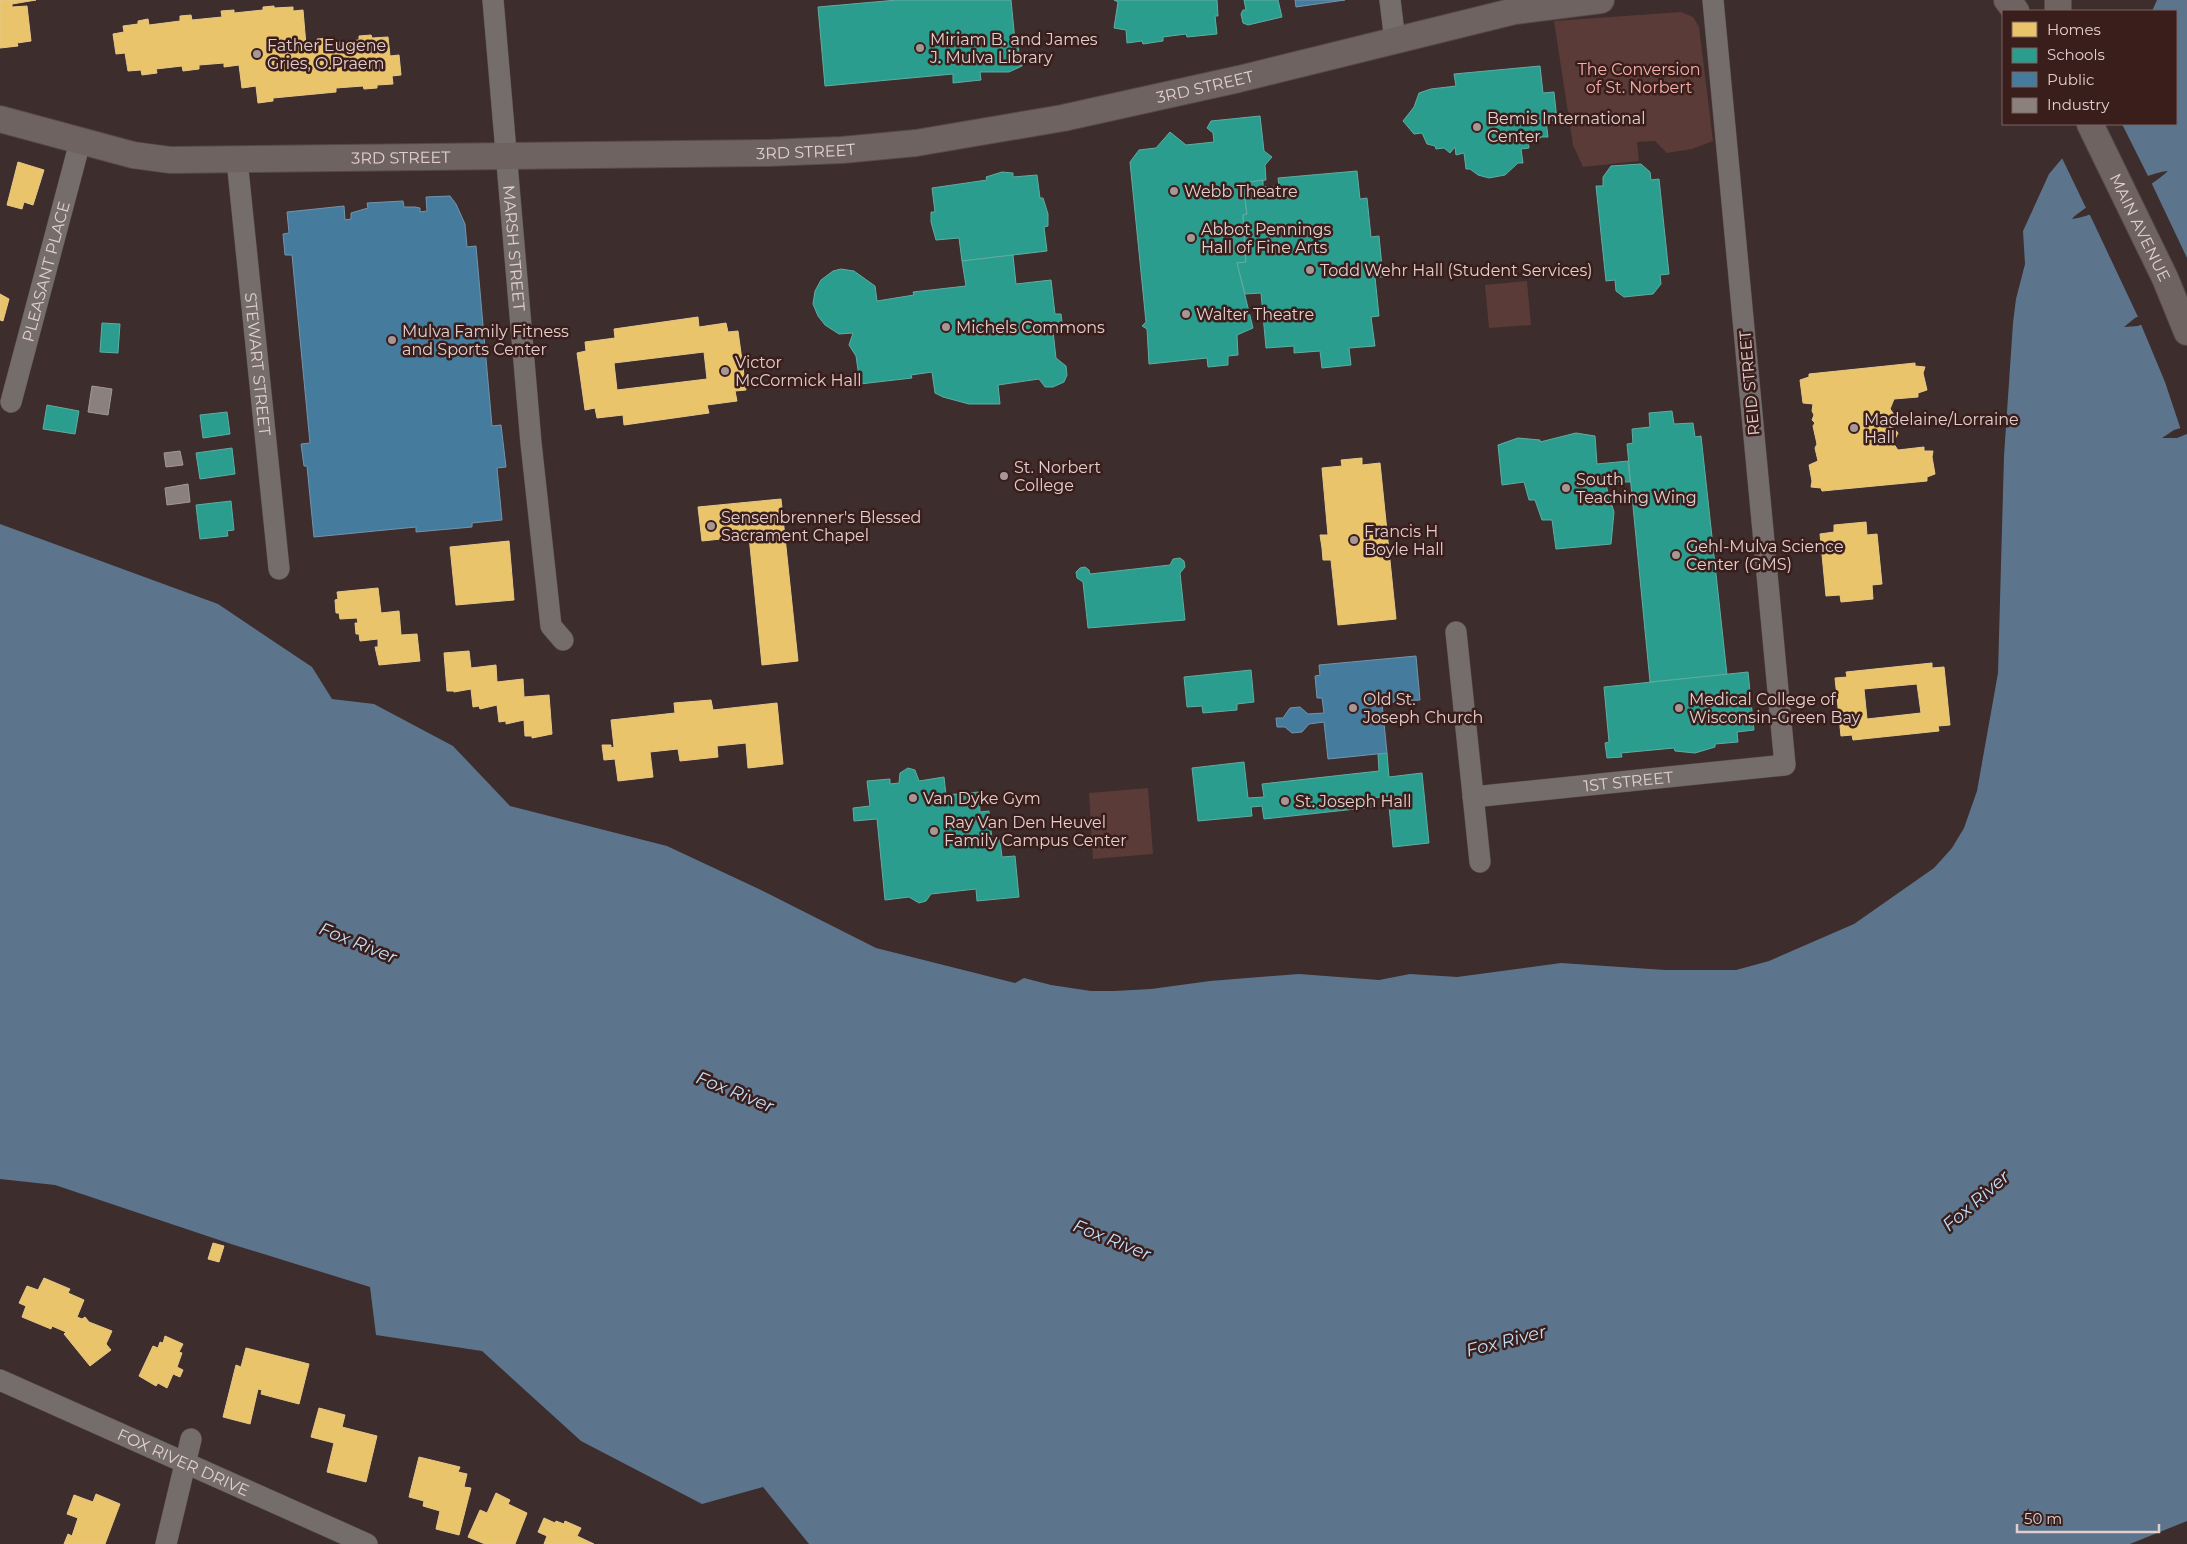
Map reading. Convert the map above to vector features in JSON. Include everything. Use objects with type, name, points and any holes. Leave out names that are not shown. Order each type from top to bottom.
[{"type":"main road","name":"3RD STREET","points":[[0,119],[133,155],[170,160],[768,153],[842,150],[916,144],[1063,118],[1239,79],[1516,11],[1601,0]]},
{"type":"main road","name":"MAIN AVENUE","points":[[2090,125],[2165,278],[2187,332]]},
{"type":"street","name":"MARSH STREET","points":[[493,0],[531,436],[550,620],[551,626],[563,640]]},
{"type":"street","points":[[1390,0],[1395,41]]},
{"type":"street","name":"REID STREET","points":[[1713,0],[1785,765]]},
{"type":"street","name":"PLEASANT PLACE","points":[[11,402],[80,142]]},
{"type":"street","name":"STEWART STREET","points":[[237,160],[279,569]]},
{"type":"street","points":[[1456,632],[1480,862]]},
{"type":"street","name":"1ST STREET","points":[[1473,796],[1785,765]]},
{"type":"street","name":"FOX RIVER DRIVE","points":[[0,1380],[368,1544]]},
{"type":"street","points":[[166,1544],[191,1439]]},
{"type":"green space","name":"The Conversion of St. Norbert","points":[[1681,12],[1693,17],[1699,27],[1713,141],[1692,149],[1667,153],[1655,141],[1637,142],[1639,161],[1583,167],[1573,145],[1554,21]]},
{"type":"green space","points":[[1527,281],[1531,325],[1489,328],[1485,285]]},
{"type":"green space","points":[[1148,788],[1153,854],[1093,859],[1089,793]]},
{"type":"water","name":"Fox River","points":[[2157,0],[2187,0],[2187,295],[2135,318],[2124,327],[2138,326],[2187,305],[2187,426],[2174,430],[2162,438],[2177,438],[2187,434],[2187,1521],[2130,1544],[809,1544],[763,1487],[702,1504],[581,1441],[482,1351],[376,1335],[370,1287],[231,1244],[55,1185],[0,1179],[0,524],[218,604],[312,667],[332,699],[374,704],[453,746],[510,806],[667,846],[761,890],[876,948],[1015,983],[1024,978],[1051,985],[1091,991],[1114,991],[1299,974],[1379,980],[1410,974],[1457,977],[1561,963],[1665,970],[1736,970],[1769,961],[1854,924],[1934,868],[1952,848],[1964,828],[1977,791],[1998,673],[2004,456],[2013,323],[2016,299],[2025,264],[2023,231],[2049,174],[2070,149],[2083,125],[2177,125],[2177,10],[2152,10]],"holes":[[[2168,171],[2122,201],[2094,213],[2072,219],[2090,205],[2117,190],[2146,177]]]},
{"type":"pier","points":[[2080,125],[2122,125],[2149,178],[2087,210],[2061,156]]},
{"type":"pier","points":[[2151,182],[2187,258],[2187,298],[2139,319],[2089,213]]},
{"type":"pier","points":[[2187,302],[2187,428],[2181,430],[2165,382],[2140,322]]},
{"type":"building: Homes","points":[[0,0],[36,0],[12,4],[12,7],[27,6],[31,41],[17,43],[18,46],[0,48]]},
{"type":"building: Homes","name":"Father Eugene Gries, O.Praem","points":[[274,6],[274,8],[293,7],[293,11],[303,10],[306,45],[317,44],[317,39],[331,38],[331,43],[359,40],[359,36],[371,35],[372,38],[388,37],[390,56],[399,55],[401,75],[392,76],[393,84],[377,85],[377,88],[364,89],[363,86],[336,88],[336,92],[273,98],[273,101],[258,103],[256,86],[242,88],[239,65],[224,67],[224,63],[199,65],[199,69],[183,71],[182,66],[156,69],[157,73],[142,75],[141,70],[128,71],[125,53],[116,54],[113,34],[124,32],[123,26],[138,24],[138,21],[148,19],[149,25],[180,21],[180,16],[191,15],[192,20],[222,17],[221,11],[234,10],[234,13],[263,10],[263,7]]},
{"type":"building: Homes","points":[[18,162],[44,170],[33,205],[24,202],[22,209],[7,205]]},
{"type":"building: Homes","points":[[0,294],[9,299],[3,321],[0,320]]},
{"type":"building: Homes","name":"Victor McCormick Hall","points":[[698,317],[699,327],[726,323],[728,332],[738,331],[746,390],[735,391],[737,401],[707,405],[709,413],[624,425],[623,415],[597,418],[595,408],[585,410],[577,353],[586,351],[585,342],[615,338],[614,329]],"holes":[[[704,352],[707,379],[617,390],[614,363]]]},
{"type":"building: Homes","name":"Madelaine/Lorraine Hall","points":[[1915,363],[1915,366],[1925,367],[1923,373],[1927,390],[1918,393],[1918,397],[1894,399],[1890,409],[1896,417],[1891,425],[1898,433],[1893,443],[1898,450],[1924,447],[1924,451],[1933,451],[1932,457],[1935,474],[1927,477],[1927,481],[1822,491],[1821,488],[1811,487],[1812,481],[1809,465],[1818,461],[1813,426],[1815,423],[1812,420],[1814,415],[1812,411],[1813,404],[1803,403],[1800,380],[1809,377],[1809,374]]},
{"type":"building: Homes","name":"Francis H Boyle Hall","points":[[1362,458],[1362,465],[1380,463],[1396,619],[1338,625],[1331,560],[1323,560],[1320,535],[1328,535],[1322,468],[1342,466],[1341,460]]},
{"type":"building: Homes","points":[[781,499],[798,661],[762,665],[749,536],[702,541],[698,507]]},
{"type":"building: Homes","points":[[1866,522],[1867,535],[1877,534],[1882,584],[1872,585],[1873,599],[1841,602],[1840,595],[1826,596],[1820,534],[1834,532],[1834,525]]},
{"type":"building: Homes","points":[[509,541],[514,600],[456,605],[450,547]]},
{"type":"building: Homes","points":[[378,588],[381,613],[399,611],[401,635],[417,634],[420,661],[379,665],[375,647],[378,647],[378,639],[360,641],[359,634],[356,634],[355,623],[358,623],[357,618],[340,619],[339,613],[336,613],[335,600],[338,599],[337,592]]},
{"type":"building: Homes","points":[[469,651],[471,668],[496,665],[497,682],[523,679],[524,697],[549,695],[552,734],[532,738],[532,736],[525,736],[524,720],[506,724],[506,721],[499,722],[497,705],[480,709],[479,706],[473,707],[471,689],[454,692],[447,691],[444,653]]},
{"type":"building: Homes","points":[[1932,663],[1932,668],[1944,667],[1950,725],[1938,726],[1939,731],[1853,740],[1852,735],[1841,736],[1835,678],[1847,677],[1846,672]],"holes":[[[1917,684],[1921,713],[1867,719],[1864,689]]]},
{"type":"building: Homes","points":[[711,700],[713,710],[777,703],[783,764],[748,768],[746,743],[717,746],[718,757],[680,761],[678,749],[650,752],[653,777],[618,781],[615,759],[604,760],[602,745],[614,747],[611,720],[675,713],[674,703]]},
{"type":"building: Homes","points":[[213,1243],[224,1246],[219,1262],[208,1259]]},
{"type":"building: Homes","points":[[44,1278],[70,1289],[68,1293],[84,1300],[77,1317],[82,1319],[85,1317],[89,1322],[112,1331],[106,1344],[111,1350],[90,1366],[64,1334],[66,1332],[52,1326],[51,1329],[22,1317],[26,1306],[19,1303],[27,1286],[38,1290]]},
{"type":"building: Homes","points":[[165,1336],[183,1344],[179,1352],[182,1353],[177,1367],[183,1370],[180,1377],[173,1374],[167,1388],[158,1383],[156,1386],[139,1376],[153,1346],[158,1348],[160,1342],[163,1343]]},
{"type":"building: Homes","points":[[246,1348],[309,1364],[299,1404],[261,1394],[262,1390],[258,1389],[250,1424],[223,1417],[236,1365],[241,1367]]},
{"type":"building: Homes","points":[[319,1408],[345,1415],[342,1427],[377,1436],[366,1482],[327,1472],[334,1443],[311,1437]]},
{"type":"building: Homes","points":[[419,1457],[460,1467],[458,1472],[467,1474],[464,1487],[471,1488],[459,1535],[436,1529],[440,1511],[423,1506],[424,1501],[409,1497]]},
{"type":"building: Homes","points":[[496,1493],[510,1500],[508,1504],[527,1513],[515,1544],[485,1544],[468,1537],[480,1510],[487,1513]]},
{"type":"building: Homes","points":[[96,1494],[120,1504],[105,1544],[64,1544],[68,1534],[72,1536],[78,1518],[67,1514],[74,1495],[93,1502]]},
{"type":"building: Homes","points":[[544,1518],[555,1523],[556,1521],[564,1524],[565,1521],[581,1528],[577,1536],[594,1544],[544,1544],[547,1536],[538,1532]]},
{"type":"building: Schools","name":"Miriam B. and James J. Mulva Library","points":[[897,0],[1011,0],[1015,41],[1018,41],[1019,55],[1024,62],[1022,66],[1009,72],[980,72],[981,80],[953,83],[953,74],[825,86],[818,7]]},
{"type":"building: Schools","points":[[1114,0],[1217,0],[1218,16],[1215,16],[1217,34],[1187,37],[1186,34],[1163,37],[1163,41],[1143,44],[1142,41],[1127,43],[1126,30],[1114,28],[1118,2]]},
{"type":"building: Schools","points":[[1244,0],[1278,0],[1282,17],[1248,25],[1243,23],[1241,14],[1243,10],[1246,10]]},
{"type":"building: Schools","name":"Bemis International Center","points":[[1540,66],[1543,93],[1554,92],[1557,120],[1546,121],[1548,137],[1541,137],[1535,144],[1528,139],[1529,148],[1521,149],[1523,163],[1518,163],[1505,175],[1489,178],[1466,169],[1464,153],[1456,155],[1455,147],[1450,153],[1444,148],[1436,149],[1435,146],[1427,144],[1422,133],[1414,134],[1403,121],[1414,107],[1419,93],[1431,89],[1456,86],[1454,74]]},
{"type":"building: Schools","name":"Abbot Pennings Hall of Fine Arts","points":[[1260,116],[1264,151],[1272,157],[1265,165],[1266,180],[1243,183],[1247,214],[1243,215],[1246,262],[1237,263],[1253,328],[1237,335],[1238,355],[1228,356],[1228,365],[1208,367],[1207,358],[1149,364],[1147,329],[1142,326],[1146,322],[1130,162],[1139,150],[1156,148],[1170,132],[1186,145],[1214,142],[1213,133],[1207,128],[1211,121]]},
{"type":"building: Schools","points":[[1641,164],[1650,172],[1651,180],[1659,179],[1669,274],[1660,275],[1661,284],[1653,294],[1624,297],[1616,291],[1615,280],[1606,281],[1596,186],[1603,186],[1603,177],[1611,166]]},
{"type":"building: Schools","name":"Todd Wehr Hall (Student Services)","points":[[1357,171],[1360,199],[1367,198],[1371,237],[1379,236],[1383,277],[1375,277],[1379,316],[1371,317],[1375,346],[1349,348],[1351,365],[1322,368],[1320,351],[1294,353],[1294,346],[1266,348],[1261,293],[1245,294],[1237,263],[1246,262],[1243,215],[1247,214],[1243,183],[1263,180],[1263,187],[1279,186],[1278,178]]},
{"type":"building: Schools","points":[[1002,172],[1013,173],[1013,177],[1037,175],[1040,198],[1043,198],[1048,214],[1048,226],[1044,227],[1047,251],[962,261],[959,238],[936,240],[931,222],[931,212],[935,212],[932,188],[987,180],[986,177]]},
{"type":"building: Schools","name":"Michels Commons","points":[[1013,255],[1016,284],[1051,280],[1055,314],[1061,314],[1063,330],[1053,331],[1056,358],[1066,366],[1067,375],[1064,382],[1053,387],[1045,387],[1039,379],[998,385],[1000,404],[969,404],[943,397],[935,393],[932,372],[911,375],[912,378],[860,384],[856,356],[849,345],[853,333],[839,334],[825,325],[818,316],[813,304],[815,291],[821,280],[833,271],[841,269],[854,271],[875,286],[877,301],[914,295],[913,292],[966,286],[962,261]]},
{"type":"building: Schools","points":[[102,323],[120,324],[118,353],[100,352]]},
{"type":"building: Schools","points":[[47,405],[79,411],[75,434],[43,429]]},
{"type":"building: Schools","name":"Gehl-Mulva Science Center (GMS)","points":[[1672,411],[1674,424],[1693,423],[1695,437],[1701,436],[1727,675],[1650,682],[1627,444],[1633,443],[1632,429],[1650,427],[1649,413]]},
{"type":"building: Schools","points":[[227,412],[230,434],[203,438],[200,415]]},
{"type":"building: Schools","name":"South Teaching Wing","points":[[1576,433],[1595,436],[1597,464],[1628,461],[1630,482],[1605,482],[1614,512],[1611,544],[1556,549],[1552,520],[1542,520],[1535,500],[1529,500],[1524,482],[1502,485],[1498,445],[1518,438],[1540,440],[1540,442]]},
{"type":"building: Schools","points":[[232,448],[235,474],[200,479],[196,453]]},
{"type":"building: Schools","points":[[231,501],[234,530],[227,531],[228,536],[200,539],[196,505]]},
{"type":"building: Schools","points":[[1180,558],[1184,561],[1185,567],[1180,573],[1185,620],[1088,628],[1083,582],[1077,578],[1076,572],[1080,568],[1085,567],[1089,570],[1090,574],[1170,565],[1173,559]]},
{"type":"building: Schools","points":[[1251,670],[1254,702],[1237,704],[1237,710],[1203,713],[1202,706],[1187,707],[1184,677]]},
{"type":"building: Schools","name":"Medical College of Wisconsin-Green Bay","points":[[1748,672],[1754,730],[1737,732],[1738,742],[1715,744],[1715,747],[1695,753],[1675,751],[1674,748],[1621,753],[1622,757],[1607,758],[1605,743],[1609,742],[1604,687]]},
{"type":"building: Schools","name":"St. Joseph Hall","points":[[1387,753],[1389,777],[1422,773],[1429,843],[1393,847],[1388,796],[1373,798],[1374,807],[1264,819],[1262,806],[1251,807],[1252,816],[1198,821],[1192,768],[1244,762],[1248,798],[1264,797],[1262,784],[1379,771],[1378,754]]},
{"type":"building: Schools","name":"Ray Van Den Heuvel Family Campus Center","points":[[908,768],[915,770],[919,781],[944,777],[946,795],[979,792],[980,812],[989,811],[992,840],[1000,840],[1002,857],[1015,856],[1019,897],[977,901],[976,889],[931,894],[926,901],[919,903],[909,897],[885,900],[877,819],[854,821],[853,808],[870,806],[867,781],[890,779],[890,784],[899,783],[900,773]]},
{"type":"building: Public","points":[[1295,0],[1345,0],[1296,7]]},
{"type":"building: Public","name":"Mulva Family Fitness and Sports Center","points":[[450,196],[456,204],[465,224],[467,247],[476,246],[492,426],[501,425],[506,467],[497,468],[502,520],[472,523],[472,527],[416,532],[416,527],[314,537],[307,466],[304,466],[301,444],[310,443],[292,255],[285,255],[283,234],[289,233],[287,212],[344,206],[345,220],[351,219],[351,213],[368,208],[367,203],[403,201],[404,207],[420,208],[420,212],[427,211],[426,197]]},
{"type":"building: Public","name":"Old St. Joseph Church","points":[[1416,656],[1420,700],[1382,703],[1387,753],[1328,759],[1324,722],[1309,724],[1302,732],[1292,733],[1285,727],[1277,727],[1276,718],[1283,718],[1290,708],[1300,707],[1308,714],[1324,713],[1322,698],[1317,698],[1315,676],[1320,675],[1319,665]]},
{"type":"building: Industry","points":[[92,386],[112,389],[108,415],[88,412]]},
{"type":"building: Industry","points":[[180,451],[183,465],[166,467],[164,453]]},
{"type":"building: Industry","points":[[188,484],[190,502],[167,505],[165,488]]},
{"type":"place","name":"Miriam B. and James J. Mulva Library","points":[[920,48]]},
{"type":"place","name":"Father Eugene Gries, O.Praem","points":[[257,54]]},
{"type":"place","name":"Bemis International Center","points":[[1477,127]]},
{"type":"place","name":"Webb Theatre","points":[[1174,191]]},
{"type":"place","name":"Abbot Pennings Hall of Fine Arts","points":[[1191,238]]},
{"type":"place","name":"Todd Wehr Hall (Student Services)","points":[[1310,270]]},
{"type":"place","name":"Walter Theatre","points":[[1186,314]]},
{"type":"place","name":"Michels Commons","points":[[946,327]]},
{"type":"place","name":"Mulva Family Fitness and Sports Center","points":[[392,340]]},
{"type":"place","name":"Victor McCormick Hall","points":[[725,371]]},
{"type":"place","name":"Madelaine/Lorraine Hall","points":[[1854,428]]},
{"type":"place","name":"St. Norbert College","points":[[1004,476]]},
{"type":"place","name":"South Teaching Wing","points":[[1566,488]]},
{"type":"place","name":"Sensenbrenner's Blessed Sacrament Chapel","points":[[711,526]]},
{"type":"place","name":"Francis H Boyle Hall","points":[[1354,540]]},
{"type":"place","name":"Gehl-Mulva Science Center (GMS)","points":[[1676,555]]},
{"type":"place","name":"Old St. Joseph Church","points":[[1353,708]]},
{"type":"place","name":"Medical College of Wisconsin-Green Bay","points":[[1679,708]]},
{"type":"place","name":"Van Dyke Gym","points":[[913,798]]},
{"type":"place","name":"St. Joseph Hall","points":[[1285,801]]},
{"type":"place","name":"Ray Van Den Heuvel Family Campus Center","points":[[934,831]]}]
